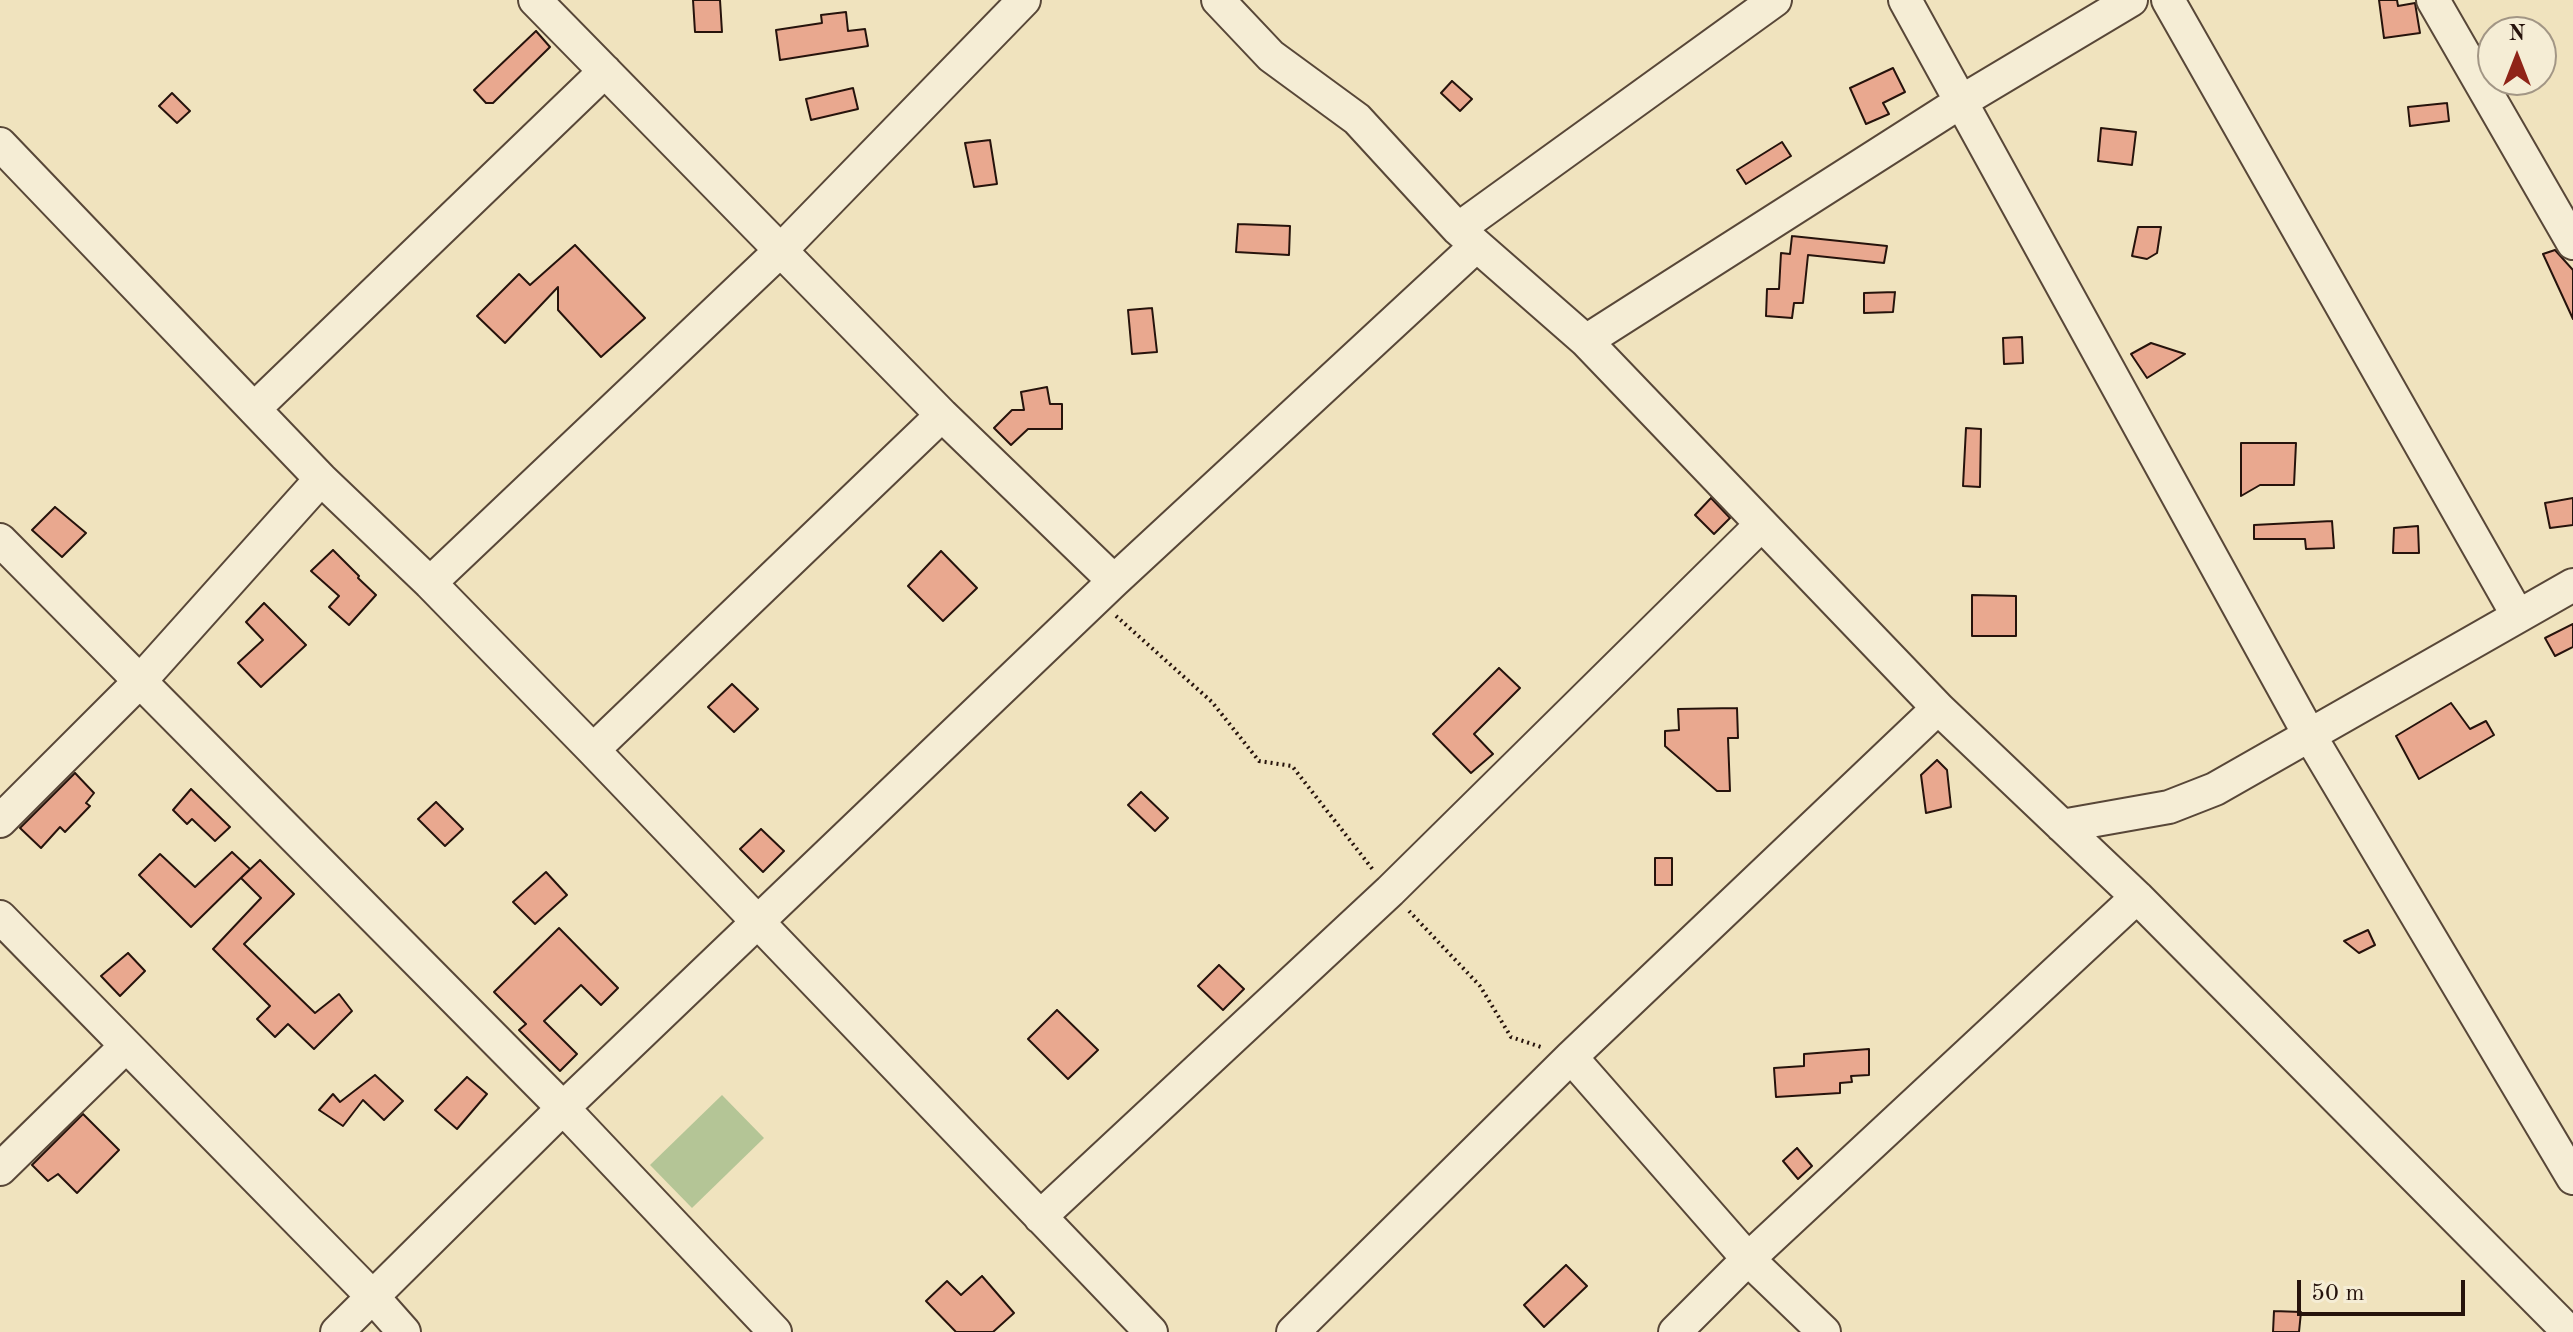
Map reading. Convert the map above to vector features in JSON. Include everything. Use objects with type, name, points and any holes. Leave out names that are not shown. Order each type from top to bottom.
[{"type":"street","points":[[535,0],[942,415],[1105,590]]},
{"type":"street","points":[[430,583],[781,250],[1024,0]]},
{"type":"street","points":[[1218,0],[1271,56],[1357,119],[1467,237],[1586,341],[1938,708],[2137,897],[2569,1332]]},
{"type":"street","points":[[337,1332],[563,1108],[1105,590],[1467,237],[1775,0]]},
{"type":"street","points":[[1905,0],[2310,736],[2573,1178]]},
{"type":"street","points":[[1586,341],[1962,101],[2131,0]]},
{"type":"street","points":[[2168,0],[2518,616]]},
{"type":"street","points":[[2433,0],[2573,243]]},
{"type":"street","points":[[254,409],[605,71]]},
{"type":"street","points":[[0,144],[321,479],[430,583],[593,750],[1151,1332]]},
{"type":"street","points":[[593,750],[942,415]]},
{"type":"street","points":[[0,821],[141,680],[321,479]]},
{"type":"street","points":[[1040,1217],[1390,891],[1761,525]]},
{"type":"street","points":[[0,540],[563,1108],[775,1332]]},
{"type":"street","points":[[2062,826],[2169,807],[2215,789],[2573,585]]},
{"type":"street","points":[[1293,1332],[1571,1057],[1938,708]]},
{"type":"street","points":[[1675,1332],[1748,1259],[2137,897]]},
{"type":"street","points":[[0,917],[404,1332]]},
{"type":"street","points":[[0,1169],[126,1046]]},
{"type":"street","points":[[1571,1057],[1748,1259],[1824,1332]]},
{"type":"path","points":[[1105,590],[1212,702],[1259,761],[1292,766],[1390,891],[1480,986],[1511,1037],[1571,1057]]},
{"type":"green space","points":[[722,1095],[764,1138],[692,1208],[650,1165]]},
{"type":"building","points":[[693,0],[720,0],[722,32],[695,32]]},
{"type":"building","points":[[2379,0],[2397,0],[2398,6],[2415,3],[2420,33],[2384,38]]},
{"type":"building","points":[[846,12],[848,31],[865,29],[868,46],[780,60],[776,30],[822,23],[821,15]]},
{"type":"building","points":[[536,31],[550,47],[493,103],[486,103],[474,90]]},
{"type":"building","points":[[1893,68],[1905,92],[1883,103],[1889,114],[1866,124],[1850,88]]},
{"type":"building","points":[[1452,81],[1472,99],[1460,111],[1441,93]]},
{"type":"building","points":[[853,88],[858,109],[811,120],[806,99]]},
{"type":"building","points":[[172,93],[190,111],[177,123],[159,106]]},
{"type":"building","points":[[2447,103],[2449,121],[2410,126],[2408,107]]},
{"type":"building","points":[[2101,128],[2136,132],[2132,165],[2098,161]]},
{"type":"building","points":[[990,140],[997,184],[974,187],[965,143]]},
{"type":"building","points":[[1782,142],[1791,156],[1746,184],[1737,170]]},
{"type":"building","points":[[1238,224],[1290,226],[1289,255],[1236,252]]},
{"type":"building","points":[[2138,227],[2161,227],[2157,253],[2147,259],[2132,256]]},
{"type":"building","points":[[1792,236],[1887,246],[1884,263],[1808,255],[1803,303],[1794,303],[1792,318],[1766,316],[1767,289],[1779,289],[1781,253],[1790,254]]},
{"type":"building","points":[[575,245],[645,318],[601,357],[558,310],[558,287],[505,343],[477,316],[519,274],[530,285]]},
{"type":"building","points":[[2555,250],[2573,270],[2573,319],[2543,254]]},
{"type":"building","points":[[1895,292],[1893,312],[1864,313],[1864,293]]},
{"type":"building","points":[[1152,308],[1157,352],[1132,354],[1128,310]]},
{"type":"building","points":[[2022,337],[2023,363],[2004,364],[2003,338]]},
{"type":"building","points":[[2151,343],[2185,354],[2147,378],[2131,354]]},
{"type":"building","points":[[1047,387],[1050,404],[1062,404],[1062,429],[1028,429],[1011,445],[994,428],[1012,410],[1024,410],[1021,392]]},
{"type":"building","points":[[1966,428],[1981,429],[1980,487],[1963,486]]},
{"type":"building","points":[[2241,443],[2296,443],[2294,485],[2260,485],[2241,496]]},
{"type":"building","points":[[1711,498],[1730,518],[1714,534],[1695,515]]},
{"type":"building","points":[[2573,498],[2573,525],[2550,528],[2545,503]]},
{"type":"building","points":[[55,507],[86,533],[62,557],[32,530]]},
{"type":"building","points":[[2332,521],[2334,548],[2306,549],[2305,539],[2254,539],[2254,525]]},
{"type":"building","points":[[2418,526],[2419,553],[2393,553],[2394,528]]},
{"type":"building","points":[[333,550],[376,595],[349,625],[329,607],[339,596],[311,571]]},
{"type":"building","points":[[941,551],[977,588],[943,621],[908,586]]},
{"type":"building","points":[[1972,595],[2016,596],[2016,636],[1972,636]]},
{"type":"building","points":[[264,603],[306,645],[261,687],[238,663],[263,640],[246,622]]},
{"type":"building","points":[[2573,624],[2573,647],[2555,656],[2545,638]]},
{"type":"building","points":[[1499,668],[1520,688],[1474,734],[1493,754],[1471,773],[1433,734]]},
{"type":"building","points":[[732,684],[758,709],[734,732],[708,707]]},
{"type":"building","points":[[2451,703],[2470,729],[2486,721],[2494,735],[2419,779],[2396,736]]},
{"type":"building","points":[[1737,708],[1738,738],[1728,738],[1730,791],[1717,791],[1665,746],[1665,731],[1679,730],[1678,709]]},
{"type":"building","points":[[1937,760],[1947,770],[1951,807],[1926,813],[1921,775]]},
{"type":"building","points":[[75,773],[94,793],[86,803],[90,806],[65,832],[60,827],[41,848],[20,828]]},
{"type":"building","points":[[191,789],[230,827],[215,841],[192,819],[187,824],[173,810]]},
{"type":"building","points":[[1141,792],[1168,818],[1155,831],[1128,805]]},
{"type":"building","points":[[436,802],[463,829],[445,846],[418,819]]},
{"type":"building","points":[[761,829],[784,851],[763,872],[740,849]]},
{"type":"building","points":[[232,852],[250,869],[191,927],[139,875],[160,854],[195,887]]},
{"type":"building","points":[[1655,858],[1672,858],[1672,885],[1655,885]]},
{"type":"building","points":[[260,860],[294,894],[244,944],[315,1013],[339,994],[352,1011],[314,1049],[288,1024],[275,1037],[257,1019],[270,1006],[213,949],[261,898],[241,878]]},
{"type":"building","points":[[546,872],[567,895],[535,924],[513,902]]},
{"type":"building","points":[[559,928],[618,988],[601,1005],[581,985],[544,1021],[577,1054],[560,1071],[519,1030],[526,1024],[494,992]]},
{"type":"building","points":[[2368,930],[2375,945],[2359,953],[2344,941]]},
{"type":"building","points":[[128,953],[145,971],[120,996],[101,976]]},
{"type":"building","points":[[1219,965],[1244,989],[1223,1010],[1198,986]]},
{"type":"building","points":[[1057,1010],[1098,1050],[1068,1079],[1028,1039]]},
{"type":"building","points":[[1869,1049],[1869,1075],[1851,1076],[1852,1082],[1840,1083],[1840,1093],[1776,1097],[1774,1068],[1804,1066],[1804,1054]]},
{"type":"building","points":[[375,1075],[403,1101],[384,1120],[363,1100],[343,1126],[319,1110],[333,1094],[340,1102]]},
{"type":"building","points":[[467,1077],[487,1094],[457,1129],[435,1110]]},
{"type":"building","points":[[83,1114],[119,1150],[77,1193],[58,1174],[48,1181],[32,1165]]},
{"type":"building","points":[[1797,1148],[1812,1166],[1798,1179],[1783,1161]]},
{"type":"building","points":[[1566,1265],[1587,1286],[1544,1327],[1524,1305]]},
{"type":"building","points":[[982,1276],[1014,1313],[993,1332],[956,1332],[926,1301],[947,1281],[961,1295]]},
{"type":"building","points":[[2274,1311],[2301,1312],[2299,1332],[2273,1332]]}]
